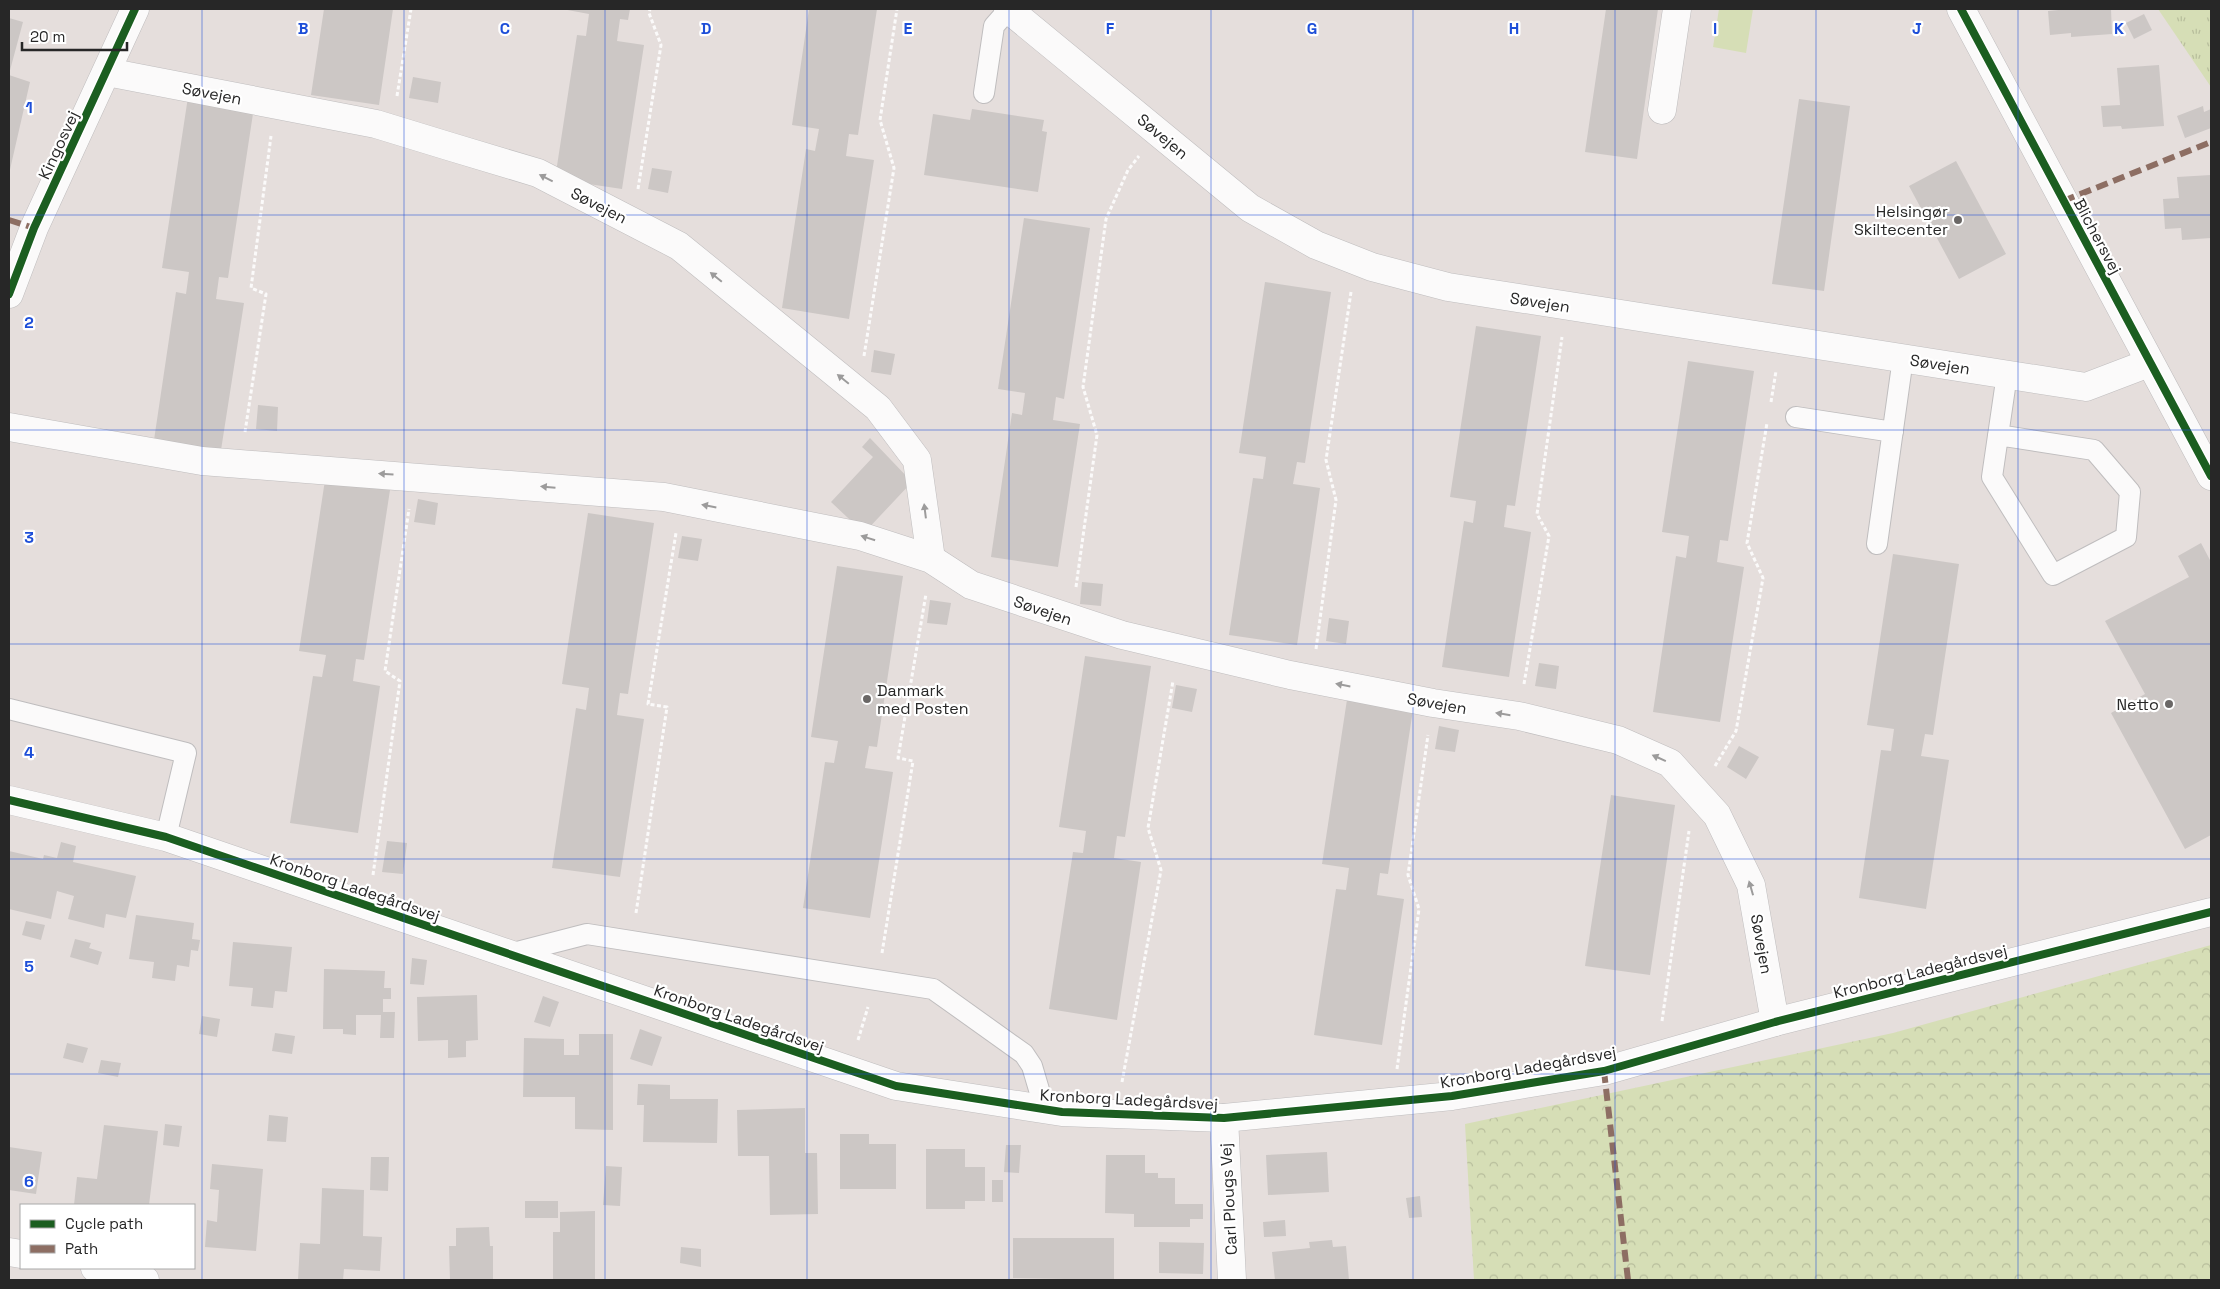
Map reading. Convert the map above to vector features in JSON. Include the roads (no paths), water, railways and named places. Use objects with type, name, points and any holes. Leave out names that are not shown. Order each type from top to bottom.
[{"type":"street","name":"Kingosvej","points":[[9,294],[34,228],[135,9]]},
{"type":"street","name":"Søvejen","points":[[1008,9],[1250,208],[1316,244],[1372,267],[1448,287],[2086,388],[2149,363]]},
{"type":"street","points":[[1662,110],[1677,9]]},
{"type":"street","name":"Blichersvej","points":[[1961,9],[2211,476]]},
{"type":"street","name":"Søvejen","points":[[107,72],[391,129],[538,173],[679,246],[878,408],[917,460],[931,559]]},
{"type":"street","name":"Søvejen","points":[[9,427],[202,461],[414,476],[645,495],[682,500],[860,536],[931,559],[971,585],[1071,620],[1178,649],[1312,679],[1433,703],[1519,716],[1618,740],[1670,763],[1717,815],[1751,885],[1775,1022]]},
{"type":"street","name":"Kronborg Ladegårdsvej","points":[[9,800],[166,837],[896,1086],[1045,1110],[1116,1114],[1224,1118],[1452,1096],[1604,1071],[1775,1022],[2211,912]]},
{"type":"street","name":"Carl Plougs Vej","points":[[1224,1118],[1232,1280]]},
{"type":"street","points":[[98,1269],[145,1280]]},
{"type":"lane","points":[[984,94],[994,26],[1008,9]]},
{"type":"lane","points":[[1876,544],[1903,358]]},
{"type":"lane","points":[[1998,435],[2094,450],[2130,492],[2126,537],[2053,575],[1992,477],[1998,435],[2007,374]]},
{"type":"lane","points":[[1796,417],[1892,432]]},
{"type":"lane","points":[[9,709],[186,753],[166,837]]},
{"type":"lane","points":[[508,954],[586,934],[933,989],[1024,1054],[1032,1066],[1045,1110]]},
{"type":"place","name":"Helsingør Skiltecenter","points":[[1958,220]]},
{"type":"place","name":"Danmark med Posten","points":[[867,699]]},
{"type":"place","name":"Netto","points":[[2169,704]]}]
